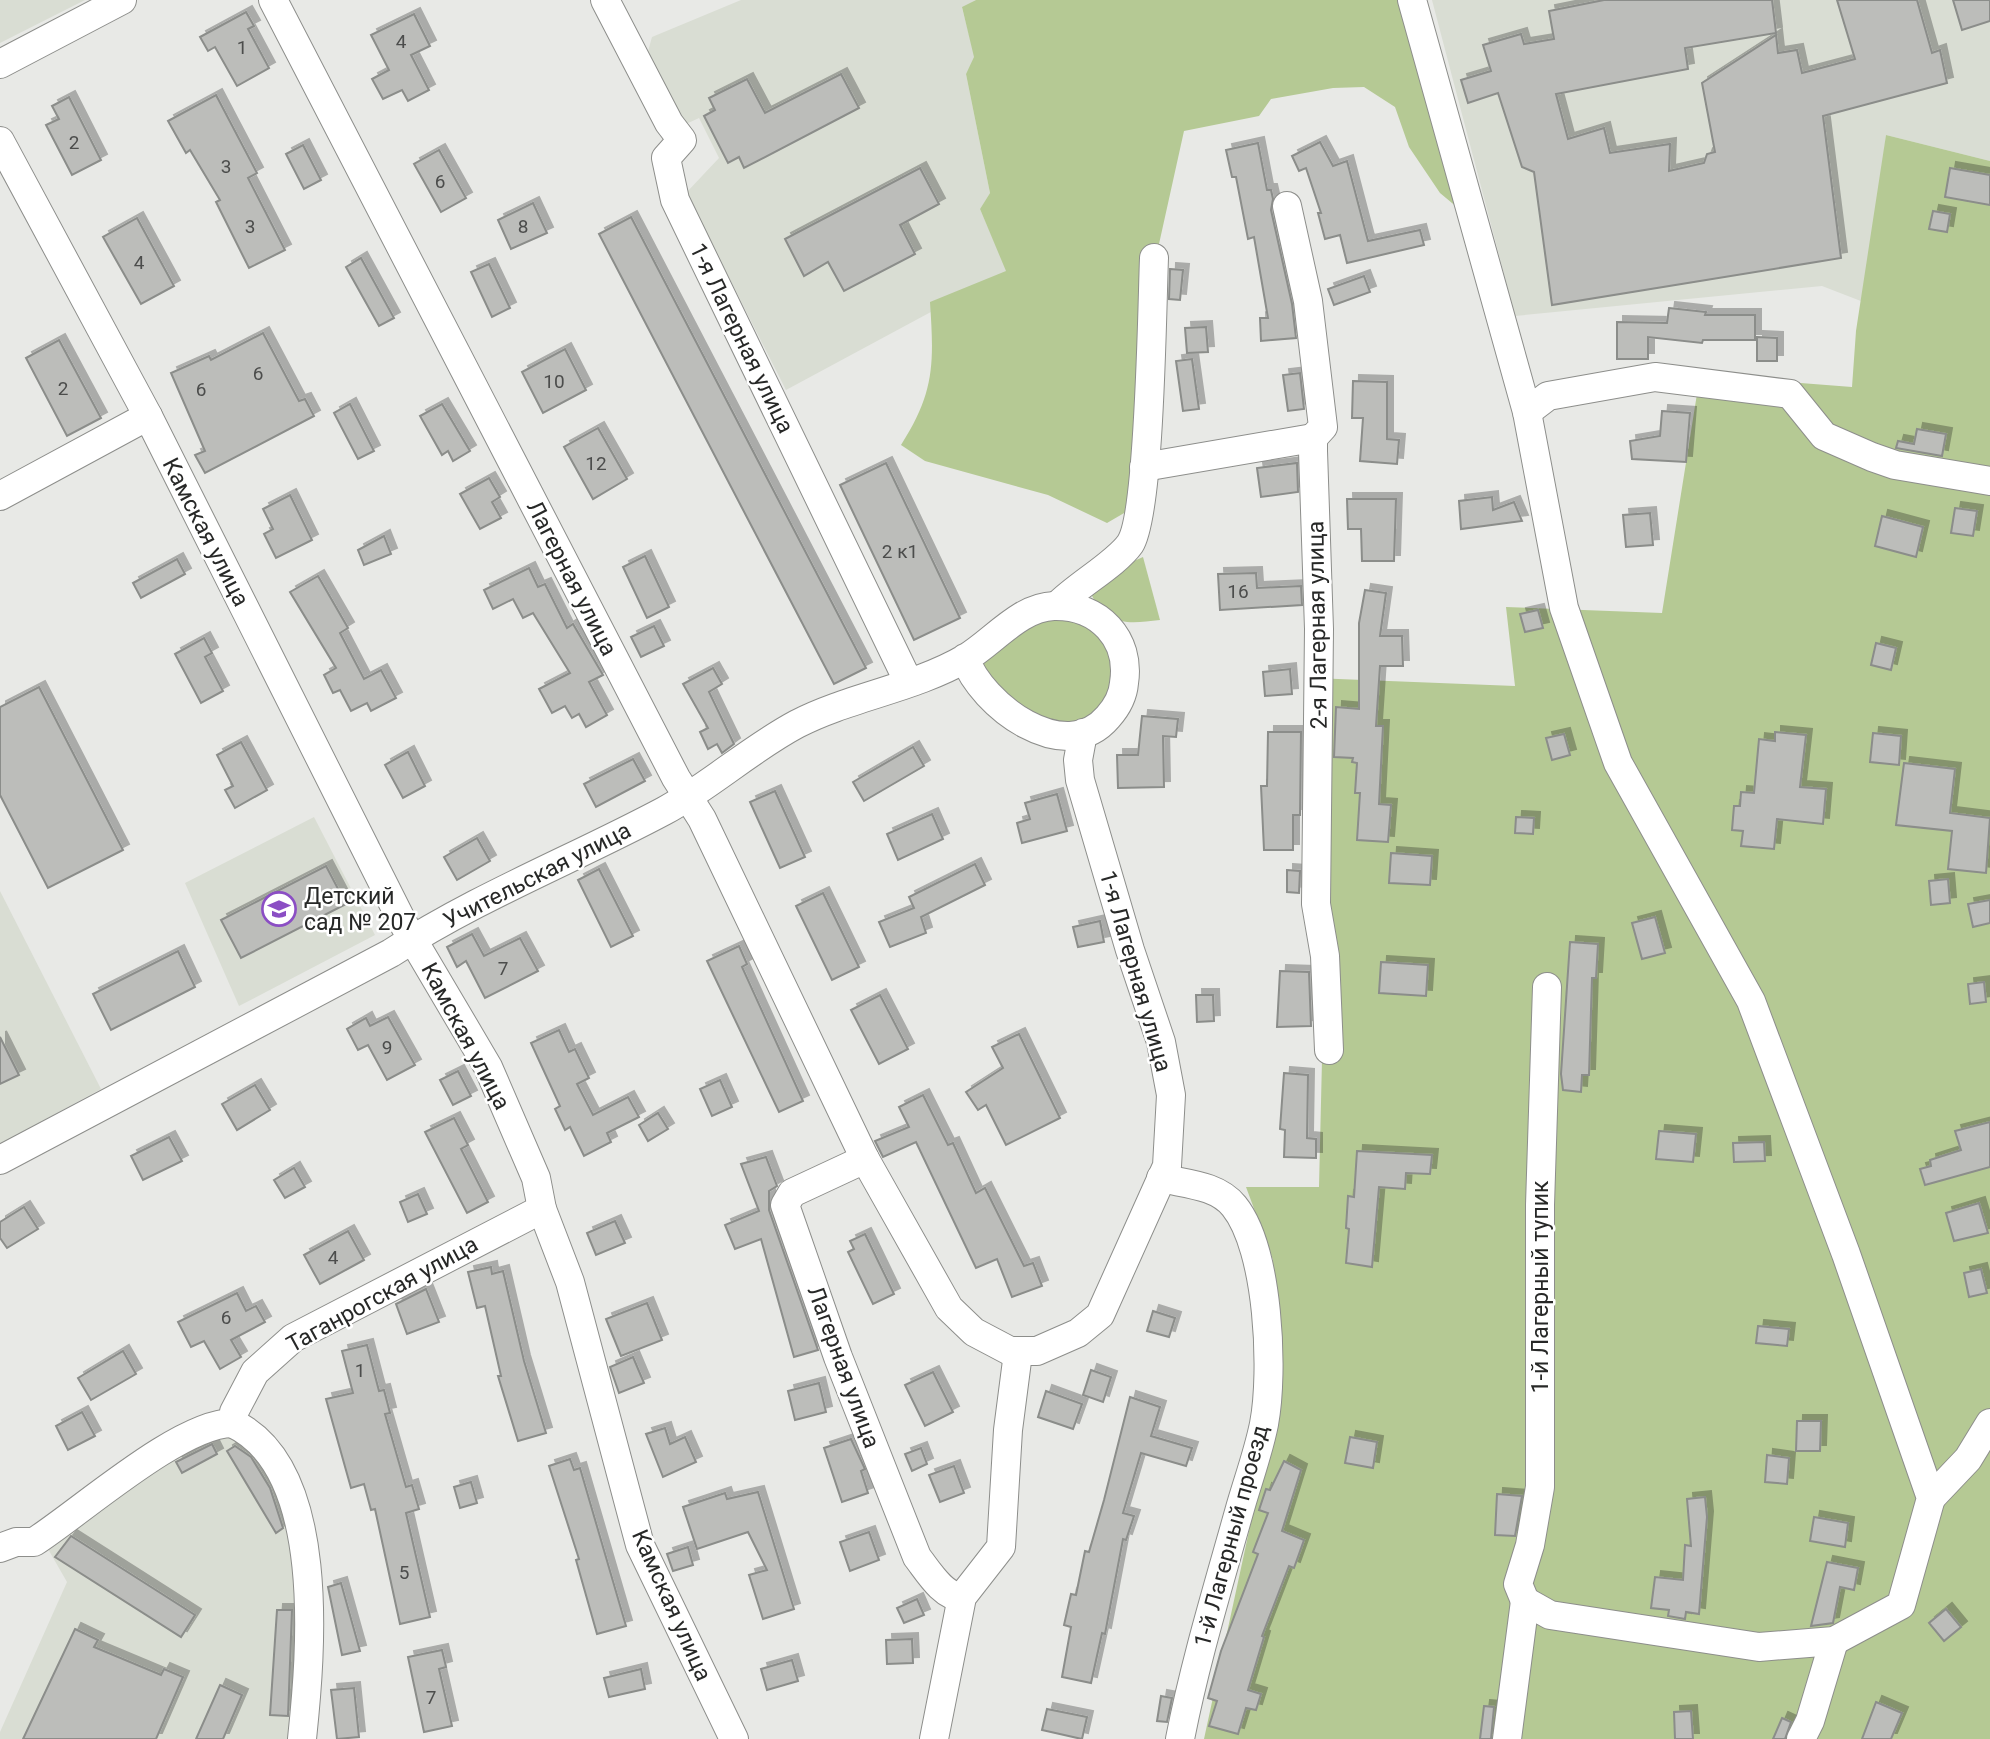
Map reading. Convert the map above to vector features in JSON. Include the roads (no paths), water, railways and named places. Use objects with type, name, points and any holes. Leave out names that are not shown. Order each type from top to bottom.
[{"type":"street","points":[[0,64],[122,0]]},
{"type":"street","name":"Лагерная улица","points":[[273,0],[688,797],[865,1159],[949,1308],[974,1332],[1018,1353]]},
{"type":"street","name":"1-я Лагерная улица","points":[[605,0],[669,122],[682,140],[666,158],[675,200],[908,681]]},
{"type":"street","points":[[1412,0],[1527,412],[1564,608],[1618,763],[1751,1001],[1846,1254],[1931,1498]]},
{"type":"street","name":"Камская улица","points":[[0,141],[148,416],[413,939],[488,1067],[536,1178],[541,1209],[570,1282],[640,1545],[734,1739]]},
{"type":"street","name":"2-я Лагерная улица","points":[[1287,206],[1308,301],[1323,427],[1313,438],[1319,629],[1316,904],[1325,956],[1329,1051]]},
{"type":"street","points":[[1057,606],[1130,544],[1136,527],[1144,467],[1154,258]]},
{"type":"street","points":[[1527,412],[1548,396],[1655,377],[1790,394],[1824,436],[1872,457],[1895,465],[1990,481]]},
{"type":"street","points":[[0,496],[148,416]]},
{"type":"street","points":[[1144,467],[1313,438]]},
{"type":"street","points":[[1057,606],[1092,615],[1117,635],[1123,647],[1124,685],[1116,707],[1101,724],[1083,733],[1067,736],[1048,733],[1008,713],[982,689],[965,658],[1016,620],[1039,608],[1057,606]]},
{"type":"street","name":"Учительская улица","points":[[0,1160],[413,939],[688,797],[798,724],[965,658]]},
{"type":"street","name":"1-я Лагерная улица","points":[[1018,1353],[1037,1351],[1078,1333],[1100,1315],[1167,1166],[1171,1096],[1161,1042],[1130,950],[1080,780],[1078,760],[1083,733]]},
{"type":"street","name":"1-й Лагерный тупик","points":[[1507,1739],[1522,1593],[1540,1487],[1539,1219],[1547,987]]},
{"type":"street","name":"Лагерная улица","points":[[865,1159],[792,1193],[785,1206],[838,1357],[917,1557],[934,1580],[954,1597],[962,1597]]},
{"type":"street","name":"1-й Лагерный проезд","points":[[1161,1178],[1214,1190],[1234,1206],[1252,1236],[1264,1297],[1268,1353],[1264,1423],[1192,1678],[1180,1739]]},
{"type":"street","name":"Таганрогская улица","points":[[232,1423],[234,1412],[255,1372],[293,1338],[541,1209]]},
{"type":"street","points":[[934,1739],[962,1597],[1001,1547],[1008,1430],[1018,1353]]},
{"type":"street","points":[[0,1549],[16,1542],[34,1542],[173,1443],[219,1423],[232,1423],[246,1430],[276,1463],[294,1503],[309,1570],[309,1675],[302,1739]]},
{"type":"street","points":[[1522,1593],[1550,1615],[1759,1647],[1834,1641],[1901,1605],[1931,1498],[1968,1459],[1990,1423]]},
{"type":"street","points":[[1801,1739],[1811,1721],[1834,1641]]},
{"type":"place","name":"Детский сад № 207","points":[[279,909]]}]
